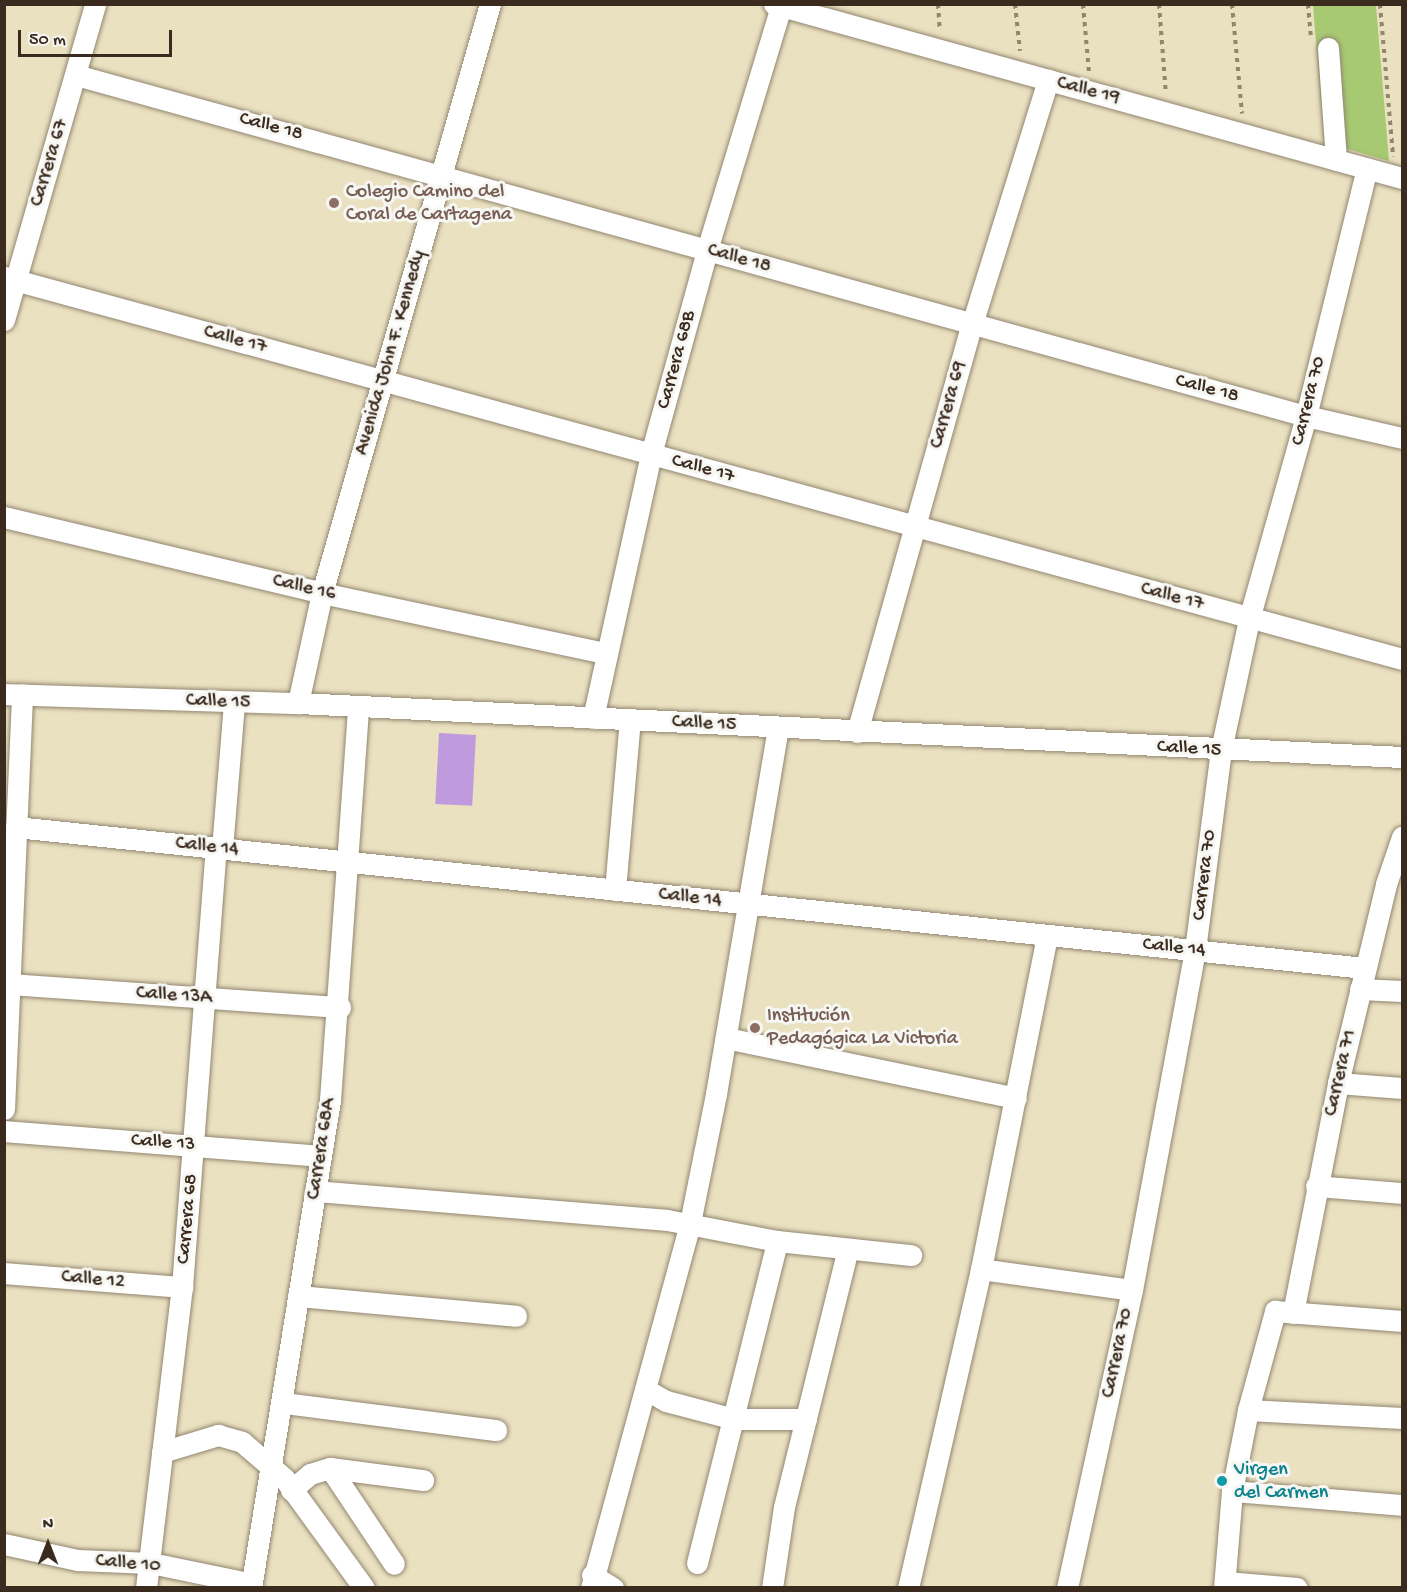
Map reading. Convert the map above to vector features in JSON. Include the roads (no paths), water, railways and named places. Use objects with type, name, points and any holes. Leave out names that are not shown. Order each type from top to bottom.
[{"type":"street","name":"Carrera 67","points":[[4,320],[10,278],[76,75],[95,4]]},
{"type":"street","name":"Avenida John F. Kennedy","points":[[298,703],[322,593],[490,4]]},
{"type":"street","name":"Calle 19","points":[[777,6],[1398,177]]},
{"type":"street","name":"Carrera 68B","points":[[593,718],[605,653],[651,454],[777,6]]},
{"type":"street","points":[[1328,48],[1336,160]]},
{"type":"street","name":"Calle 18","points":[[76,75],[442,173],[707,250],[1306,416],[1402,438]]},
{"type":"street","name":"Carrera 69","points":[[857,732],[972,324],[1048,80]]},
{"type":"street","name":"Carrera 70","points":[[1067,1587],[1132,1290],[1195,950],[1221,750],[1249,619],[1306,416],[1367,168]]},
{"type":"street","name":"Calle 17","points":[[10,278],[1249,619],[1402,659]]},
{"type":"street","name":"Calle 16","points":[[4,517],[322,593],[605,653]]},
{"type":"street","points":[[4,1109],[16,827],[13,694]]},
{"type":"street","name":"Calle 15","points":[[13,694],[234,703],[298,703],[1221,750],[1402,757]]},
{"type":"street","name":"Carrera 68","points":[[146,1587],[151,1563],[182,1287],[219,849],[234,703]]},
{"type":"street","name":"Carrera 68A","points":[[252,1586],[270,1463],[284,1403],[298,1296],[321,1156],[340,1007],[358,706]]},
{"type":"street","points":[[615,890],[630,720]]},
{"type":"street","points":[[613,1587],[591,1581],[690,1223],[726,1038],[778,728]]},
{"type":"street","name":"Calle 14","points":[[16,827],[1365,968]]},
{"type":"street","name":"Carrera 71","points":[[1225,1585],[1232,1491],[1248,1410],[1284,1312],[1316,1186],[1365,968],[1394,884],[1402,837]]},
{"type":"street","points":[[908,1587],[981,1269],[1047,935]]},
{"type":"street","name":"Calle 13A","points":[[9,984],[340,1007]]},
{"type":"street","points":[[1360,989],[1402,991]]},
{"type":"street","points":[[726,1038],[1016,1098]]},
{"type":"street","points":[[1338,1083],[1402,1088]]},
{"type":"street","name":"Calle 13","points":[[4,1131],[321,1156]]},
{"type":"street","points":[[1316,1186],[1402,1193]]},
{"type":"street","points":[[315,1191],[690,1223],[777,1241],[911,1255]]},
{"type":"street","points":[[697,1563],[777,1241]]},
{"type":"street","points":[[772,1587],[784,1507],[848,1249]]},
{"type":"street","points":[[981,1269],[1132,1290]]},
{"type":"street","name":"Calle 12","points":[[4,1273],[182,1287]]},
{"type":"street","points":[[298,1296],[516,1316]]},
{"type":"street","points":[[1284,1312],[1402,1321]]},
{"type":"street","points":[[645,1389],[666,1401],[734,1419],[806,1419]]},
{"type":"street","points":[[284,1403],[496,1430]]},
{"type":"street","points":[[1248,1410],[1402,1418]]},
{"type":"street","points":[[162,1452],[218,1435],[242,1442],[270,1463],[291,1490],[350,1578],[364,1587]]},
{"type":"street","points":[[291,1490],[310,1474],[330,1468],[423,1480]]},
{"type":"street","points":[[330,1468],[394,1564]]},
{"type":"street","points":[[1232,1491],[1402,1505]]},
{"type":"street","name":"Calle 10","points":[[4,1544],[77,1560],[151,1563],[252,1586]]},
{"type":"street","points":[[1225,1585],[1297,1587]]},
{"type":"place","name":"Colegio Camino del Coral de Cartagena","points":[[334,203]]},
{"type":"place","name":"Institución Pedagógica La Victoria","points":[[755,1028]]},
{"type":"place","name":"Virgen del Carmen","points":[[1222,1481]]}]
